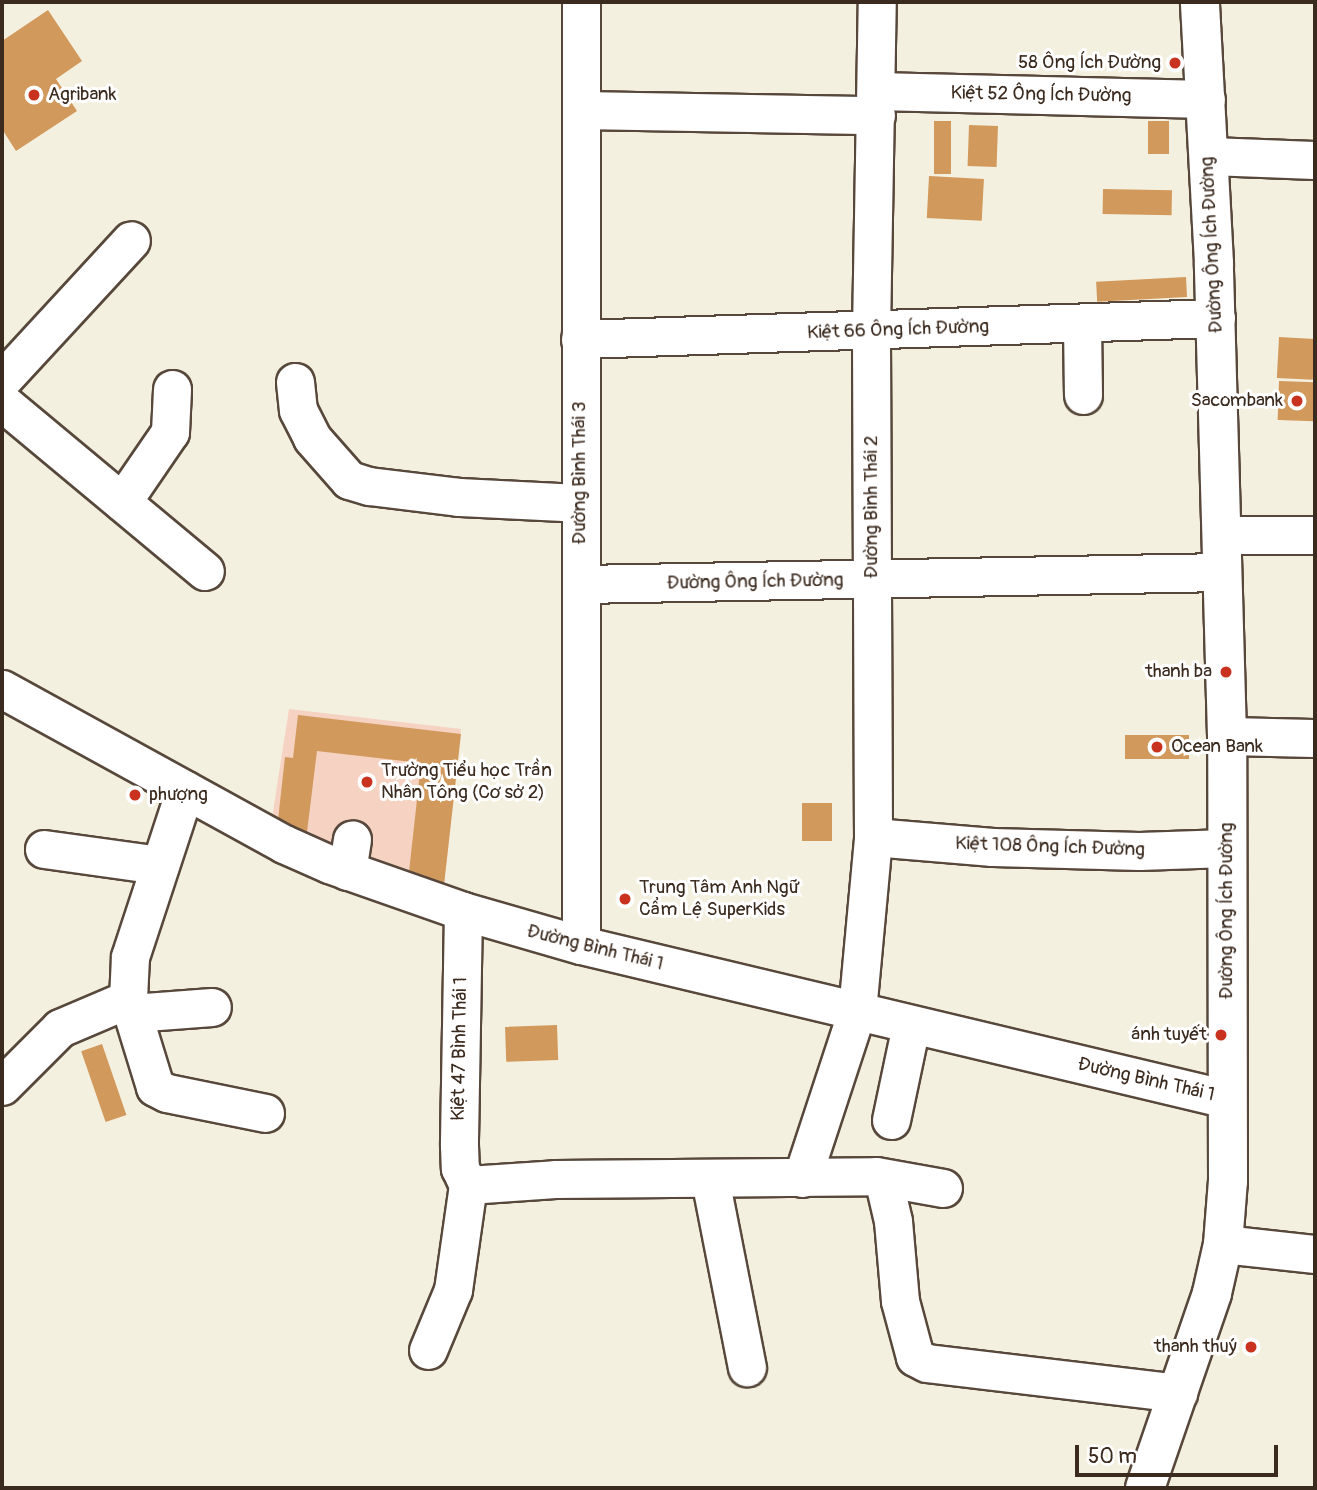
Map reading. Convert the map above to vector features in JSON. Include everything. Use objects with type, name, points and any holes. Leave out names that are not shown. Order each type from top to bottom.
[{"type":"main road","name":"Đường Ông Ích Đường","points":[[1144,1488],[1212,1293],[1223,1244],[1228,1181],[1227,736],[1216,318],[1200,2]]},
{"type":"street","name":"Đường Bình Thái 3","points":[[581,2],[581,945]]},
{"type":"street","name":"Đường Bình Thái 2","points":[[802,1178],[857,1011],[873,837],[871,332],[877,2]]},
{"type":"street","name":"Kiệt 52 Ông Ích Đường","points":[[580,110],[1206,99]]},
{"type":"street","points":[[1209,156],[1315,160]]},
{"type":"street","points":[[2,380],[131,240]]},
{"type":"street","name":"Kiệt 66 Ông Ích Đường","points":[[580,339],[871,332],[1216,318]]},
{"type":"street","points":[[1082,324],[1083,395]]},
{"type":"street","points":[[295,382],[298,410],[312,438],[349,480],[369,486],[458,497],[580,503]]},
{"type":"street","points":[[122,502],[170,432],[172,390]]},
{"type":"street","points":[[2,402],[205,571]]},
{"type":"street","points":[[1222,535],[1315,535]]},
{"type":"street","name":"Đường Ông Ích Đường","points":[[581,584],[1222,572]]},
{"type":"street","name":"Đường Bình Thái 1","points":[[2,689],[284,844],[349,855],[463,911],[581,945],[1227,1099]]},
{"type":"street","points":[[1227,736],[1315,738]]},
{"type":"street","points":[[185,790],[130,957],[130,1006],[155,1087],[167,1093],[265,1113]]},
{"type":"street","name":"Kiệt 108 Ông Ích Đường","points":[[873,837],[993,847],[1139,851],[1227,848]]},
{"type":"street","points":[[44,849],[160,865]]},
{"type":"street","name":"Kiệt 47 Bình Thái 1","points":[[463,911],[459,1145],[460,1168],[468,1185]]},
{"type":"street","points":[[2,1086],[60,1028],[130,1006],[212,1007]]},
{"type":"street","points":[[891,1120],[911,1025]]},
{"type":"street","points":[[710,1178],[747,1367]]},
{"type":"street","points":[[428,1350],[453,1290],[468,1185],[555,1179],[883,1178],[943,1188]]},
{"type":"street","points":[[883,1178],[893,1221],[900,1301],[911,1352],[920,1361],[1178,1393]]},
{"type":"street","points":[[1223,1244],[1315,1254]]},
{"type":"shaded area","name":"Trường Tiểu học Trần Nhân Tông (Cơ sở 2)","points":[[289,709],[461,729],[444,885],[270,831]]},
{"type":"building","name":"Agribank","points":[[48,10],[82,61],[56,79],[77,111],[16,151],[2,129],[2,41]]},
{"type":"building","points":[[934,121],[951,121],[951,174],[934,174]]},
{"type":"building","points":[[1148,121],[1169,121],[1169,154],[1148,154]]},
{"type":"building","points":[[969,125],[998,126],[997,167],[968,166]]},
{"type":"building","points":[[929,176],[984,179],[982,221],[927,218]]},
{"type":"building","points":[[1103,189],[1172,190],[1172,215],[1103,214]]},
{"type":"building","points":[[1186,277],[1187,297],[1097,302],[1096,282]]},
{"type":"building","points":[[1279,337],[1315,339],[1313,380],[1277,378]]},
{"type":"building","name":"Sacombank","points":[[1279,381],[1315,382],[1314,421],[1278,420]]},
{"type":"building","points":[[298,715],[461,734],[444,885],[408,881],[421,763],[317,751],[307,832],[277,829],[285,757],[293,758]]},
{"type":"building","name":"Ocean Bank","points":[[1125,735],[1189,735],[1189,759],[1125,759]]},
{"type":"building","points":[[802,803],[832,803],[832,841],[802,841]]},
{"type":"building","points":[[557,1025],[558,1060],[506,1062],[505,1027]]},
{"type":"building","points":[[102,1044],[126,1115],[106,1122],[81,1051]]},
{"type":"place","name":"58 Ông Ích Đường","points":[[1175,63]]},
{"type":"place","name":"Agribank","points":[[34,95]]},
{"type":"place","name":"Sacombank","points":[[1297,401]]},
{"type":"place","name":"thanh ba","points":[[1226,672]]},
{"type":"place","name":"Ocean Bank","points":[[1157,747]]},
{"type":"place","name":"Trường Tiểu học Trần Nhân Tông (Cơ sở 2)","points":[[367,782]]},
{"type":"place","name":"phượng","points":[[135,795]]},
{"type":"place","name":"Trung Tâm Anh Ngữ Cẩm Lệ SuperKids","points":[[625,899]]},
{"type":"place","name":"ánh tuyết","points":[[1221,1035]]},
{"type":"place","name":"thanh thuý","points":[[1251,1347]]}]
